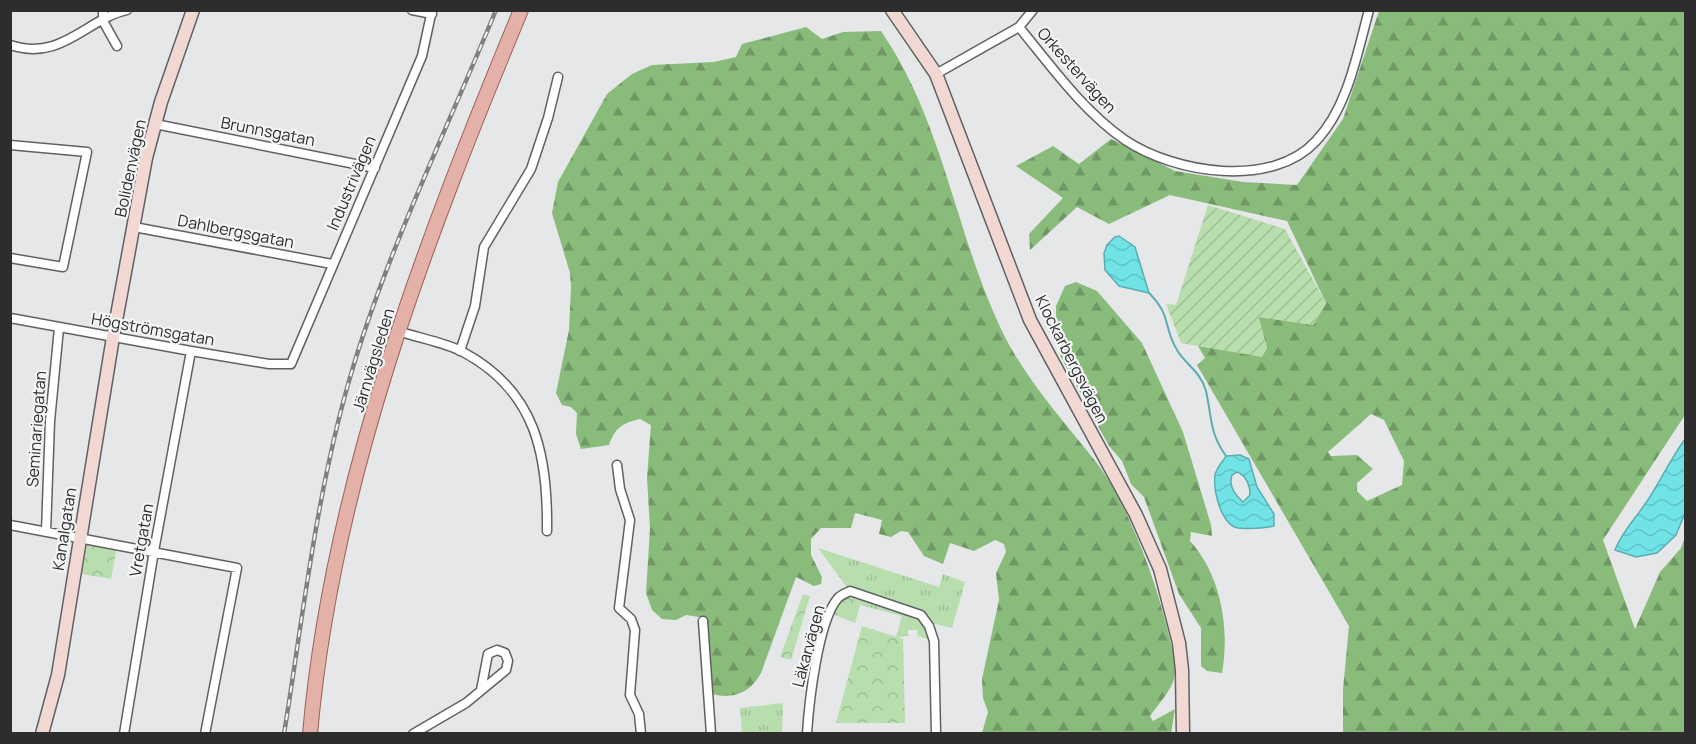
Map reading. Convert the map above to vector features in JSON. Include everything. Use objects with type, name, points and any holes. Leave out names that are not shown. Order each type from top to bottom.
[{"type":"main road","name":"Bolidenvägen","points":[[113,337],[146,158],[193,10]]},
{"type":"main road","name":"Järnvägsleden","points":[[310,734],[320,654],[349,508],[398,331],[466,141],[521,10]]},
{"type":"main road","name":"Klockarbergsvägen","points":[[892,10],[936,74],[1030,320],[1136,515],[1160,570],[1175,621],[1182,670],[1183,734]]},
{"type":"main road","name":"Kanalgatan","points":[[41,731],[58,675],[113,337]]},
{"type":"street","points":[[103,10],[103,21],[117,46]]},
{"type":"street","points":[[10,45],[24,49],[41,49],[78,36],[112,14],[127,10]]},
{"type":"street","points":[[412,10],[432,12]]},
{"type":"street","points":[[936,74],[1019,27],[1033,10]]},
{"type":"street","name":"Orkestervägen","points":[[1019,27],[1092,111],[1126,141],[1153,154],[1198,169],[1249,171],[1290,160],[1316,141],[1339,106],[1369,10]]},
{"type":"street","name":"Industrivägen","points":[[291,364],[422,56],[432,12]]},
{"type":"street","points":[[460,351],[475,306],[484,247],[531,169],[548,118],[558,77]]},
{"type":"street","name":"Brunnsgatan","points":[[155,124],[375,168]]},
{"type":"street","points":[[10,145],[87,152],[63,267],[10,258]]},
{"type":"street","name":"Dahlbergsgatan","points":[[134,227],[332,264]]},
{"type":"street","name":"Högströmsgatan","points":[[10,318],[269,364],[291,364]]},
{"type":"street","name":"Seminariegatan","points":[[46,532],[50,421],[59,328]]},
{"type":"street","points":[[398,331],[460,351],[495,373],[526,411],[536,430],[546,476],[547,531]]},
{"type":"street","name":"Vretgatan","points":[[124,734],[190,351]]},
{"type":"street","points":[[617,465],[620,489],[630,520],[618,600],[619,608],[631,619],[635,630],[630,690],[631,701],[639,714],[640,734]]},
{"type":"street","points":[[10,525],[79,536],[237,568],[205,734]]},
{"type":"street","name":"Läkarvägen","points":[[807,734],[810,690],[830,613],[839,597],[850,591],[921,615],[929,626],[934,641],[936,734]]},
{"type":"street","points":[[703,621],[711,734]]},
{"type":"street","points":[[413,734],[466,703],[506,670],[507,654],[502,651],[490,651],[481,690]]},
{"type":"green space","points":[[1379,11],[1685,11],[1685,415],[1603,540],[1635,629],[1660,572],[1681,548],[1685,537],[1685,733],[1343,733],[1343,690],[1349,626],[1197,365],[1205,358],[1198,346],[1262,356],[1267,348],[1258,316],[1313,325],[1326,303],[1287,221],[1170,195],[1109,224],[1077,207],[1030,250],[1029,234],[1063,198],[1016,166],[1053,146],[1079,164],[1111,139],[1175,171],[1243,182],[1297,185],[1343,119]],"holes":[[[1371,414],[1384,420],[1404,461],[1402,485],[1367,501],[1357,491],[1357,483],[1373,469],[1357,455],[1331,456],[1328,452]]]},
{"type":"green space","points":[[806,27],[822,39],[843,32],[881,31],[902,66],[934,139],[985,292],[1001,329],[1033,382],[1107,479],[1129,518],[1147,562],[1172,646],[1175,669],[1171,686],[1150,716],[1153,721],[1175,709],[1171,733],[982,733],[988,712],[983,698],[982,679],[999,600],[996,573],[1006,552],[1004,544],[995,540],[974,551],[950,543],[943,564],[924,556],[908,532],[901,531],[891,537],[879,534],[882,520],[855,513],[851,528],[821,528],[811,539],[811,555],[822,577],[821,584],[814,586],[796,577],[761,673],[747,690],[735,695],[712,694],[706,618],[686,615],[676,620],[662,619],[652,610],[646,593],[650,528],[647,478],[651,425],[640,419],[628,422],[617,430],[609,445],[581,449],[576,434],[577,413],[571,407],[562,405],[556,393],[569,330],[571,287],[570,273],[552,213],[558,182],[607,94],[632,74],[652,65],[714,62],[736,57],[742,44]]},
{"type":"green space","points":[[1208,205],[1285,229],[1326,303],[1313,325],[1258,317],[1267,348],[1262,357],[1181,343],[1166,304],[1176,305]]},
{"type":"green space","points":[[1076,282],[1097,291],[1142,343],[1183,432],[1211,525],[1212,536],[1191,532],[1190,541],[1209,570],[1221,603],[1225,638],[1222,673],[1207,671],[1201,666],[1201,628],[1179,594],[1144,497],[1131,484],[1122,461],[1109,446],[1060,355],[1061,334],[1051,335],[1048,330],[1056,320],[1056,306],[1065,286]]},
{"type":"green space","points":[[88,541],[117,546],[111,579],[82,574]]},
{"type":"green space","points":[[818,548],[939,587],[943,574],[965,582],[952,628],[927,622],[934,641],[918,636],[917,630],[908,630],[908,636],[896,637],[902,616],[860,605]]},
{"type":"green space","points":[[850,591],[860,605],[855,623],[830,613]]},
{"type":"green space","points":[[803,594],[810,596],[791,660],[780,657]]},
{"type":"green space","points":[[862,626],[903,639],[905,723],[836,723]]},
{"type":"green space","points":[[783,703],[782,733],[742,733],[740,708]]},
{"type":"water","points":[[1119,236],[1135,247],[1149,293],[1119,286],[1105,270],[1104,253],[1107,245]]},
{"type":"water","points":[[1685,439],[1685,513],[1676,535],[1657,553],[1636,557],[1615,550],[1622,535],[1647,502]]},
{"type":"water","points":[[1240,455],[1249,459],[1257,487],[1274,514],[1274,526],[1238,528],[1227,521],[1219,506],[1215,481],[1217,470],[1226,456]],"holes":[[[1237,472],[1243,475],[1250,491],[1250,495],[1243,502],[1235,493],[1231,483],[1232,475]]]},
{"type":"waterway","points":[[1149,293],[1161,308],[1177,350],[1204,384],[1214,432],[1226,456]]},
{"type":"railway","points":[[284,734],[319,512],[349,381],[398,240],[496,10]]}]
